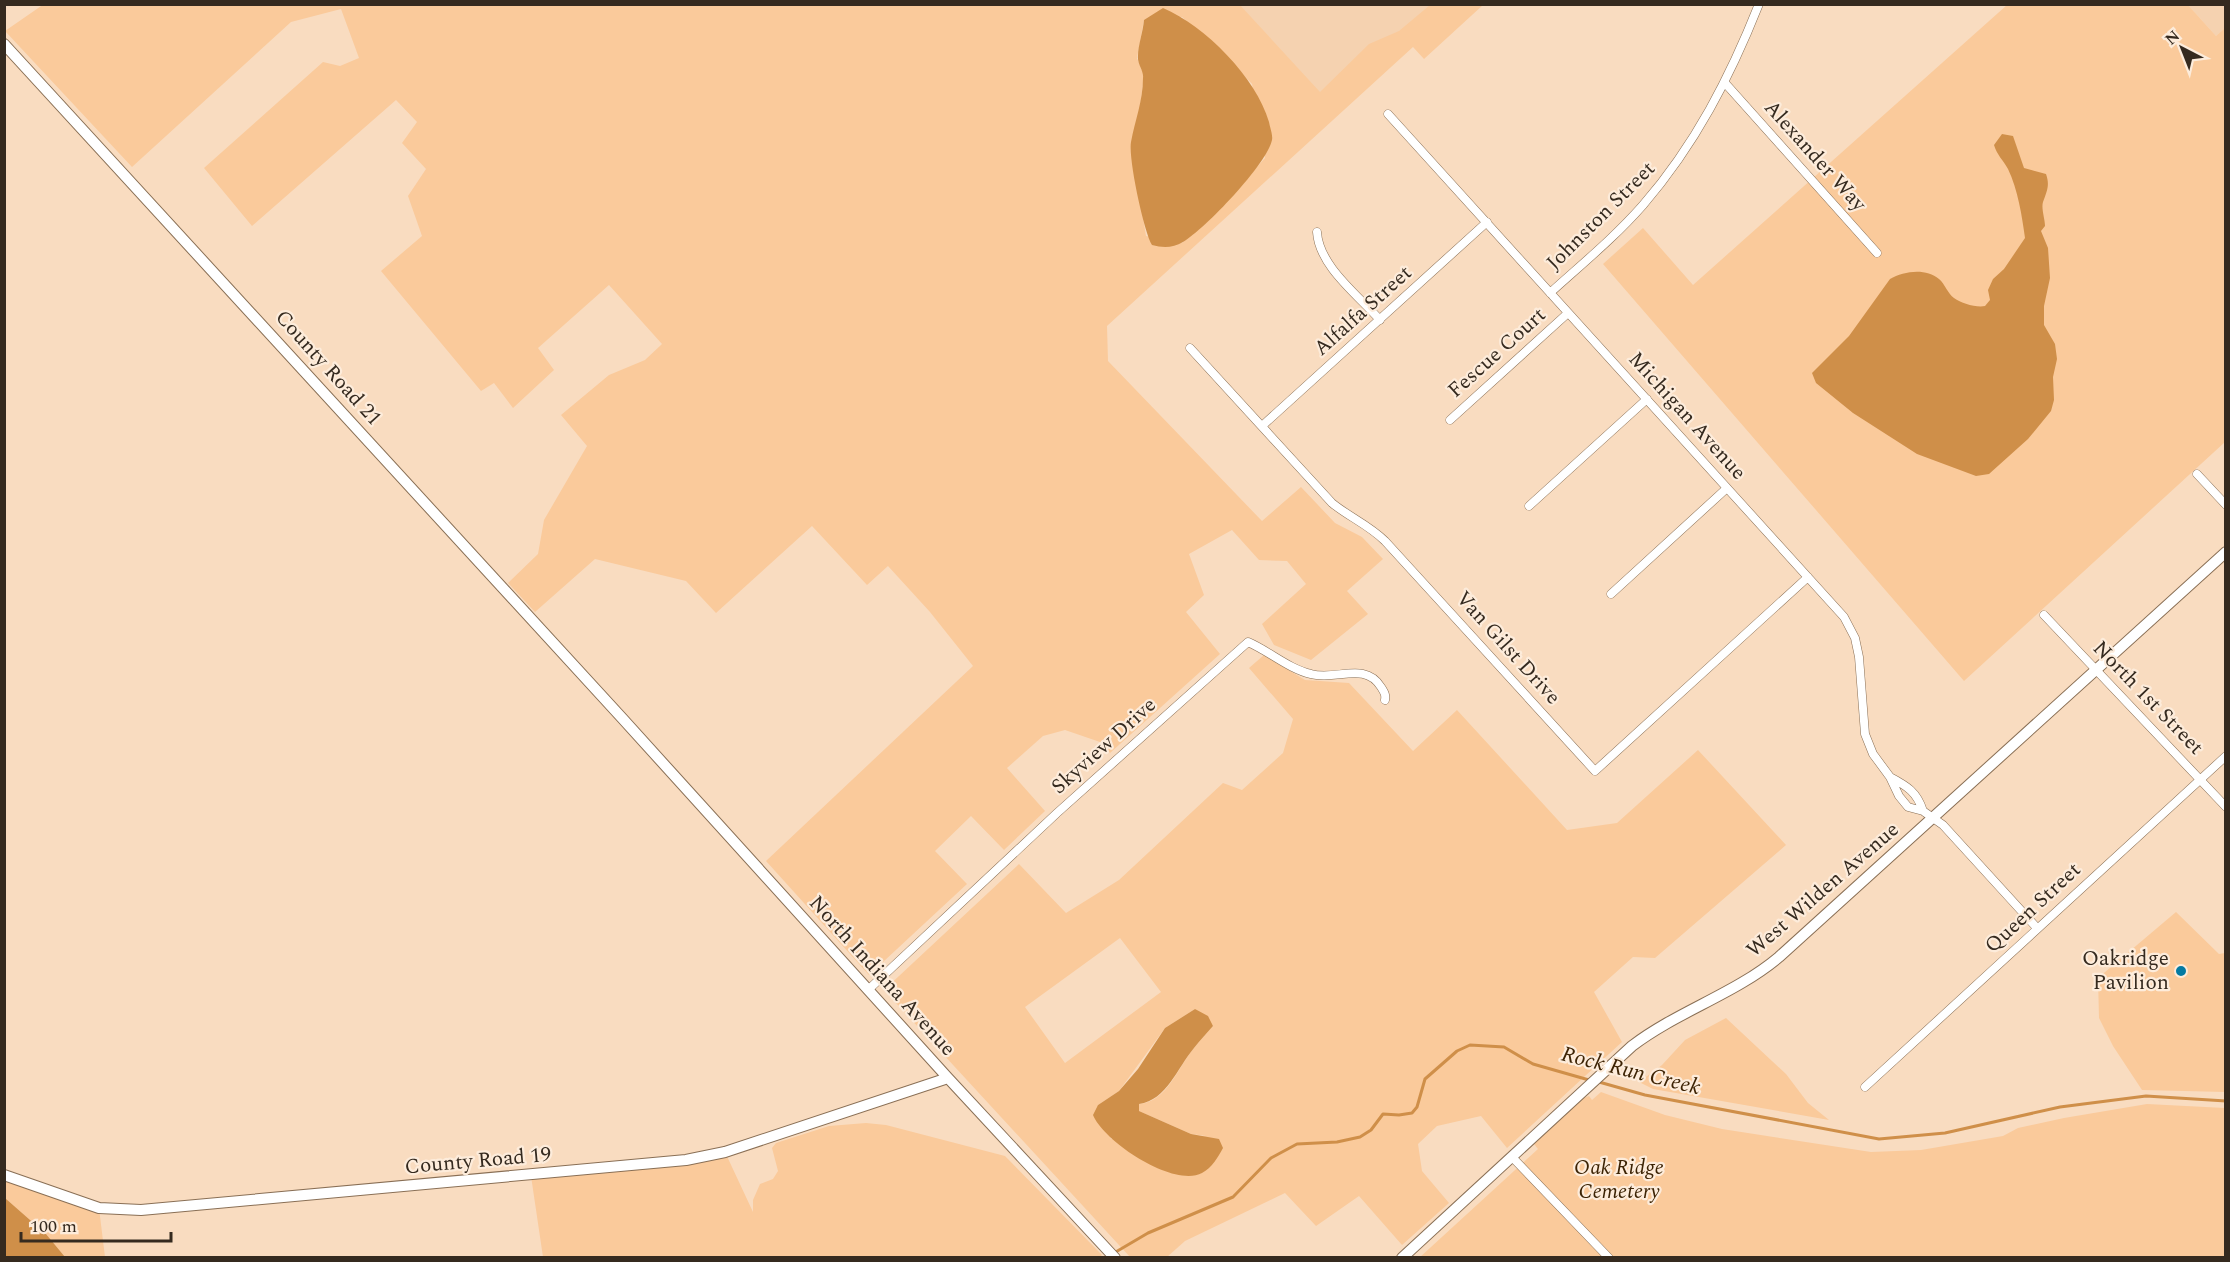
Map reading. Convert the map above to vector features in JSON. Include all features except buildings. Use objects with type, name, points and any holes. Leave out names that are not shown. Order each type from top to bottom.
[{"type":"street","name":"Johnston Street","points":[[1550,293],[1616,232],[1659,185],[1694,138],[1725,83],[1759,4]]},
{"type":"street","name":"County Road 21","points":[[4,44],[622,718]]},
{"type":"street","name":"Alexander Way","points":[[1725,83],[1878,253]]},
{"type":"street","name":"Michigan Avenue","points":[[1388,114],[1844,617],[1855,638],[1865,734],[1873,754],[1890,777],[1899,796],[1908,807],[1923,811],[1934,818],[2037,928]]},
{"type":"street","name":"Alfalfa Street","points":[[1262,426],[1487,222]]},
{"type":"street","points":[[1317,232],[1318,246],[1326,260],[1380,320]]},
{"type":"street","name":"Fescue Court","points":[[1450,420],[1568,313]]},
{"type":"street","name":"Van Gilst Drive","points":[[1190,348],[1332,503],[1373,529],[1385,541],[1595,771],[1808,577]]},
{"type":"street","points":[[1529,506],[1647,399]]},
{"type":"street","points":[[2197,474],[2226,505]]},
{"type":"street","points":[[1611,594],[1727,488]]},
{"type":"street","name":"West Wilden Avenue","points":[[1402,1257],[1607,1068],[1664,1023],[1764,970],[2226,552]]},
{"type":"street","name":"North 1st Street","points":[[2044,615],[2226,807]]},
{"type":"street","name":"Skyview Drive","points":[[868,990],[1057,813],[1248,642],[1311,675],[1356,672],[1370,675],[1386,694],[1385,700]]},
{"type":"street","name":"North Indiana Avenue","points":[[622,718],[948,1078],[1115,1257]]},
{"type":"street","name":"Queen Street","points":[[1865,1087],[2226,756]]},
{"type":"street","name":"Michigan Avenue","points":[[1890,777],[1909,787],[1919,799],[1923,811]]},
{"type":"street","name":"County Road 19","points":[[4,1175],[99,1208],[141,1210],[641,1166],[725,1152],[948,1078]]},
{"type":"street","points":[[1512,1157],[1609,1257]]},
{"type":"shaded area","points":[[1239,5],[1459,5],[1320,93]]},
{"type":"shaded area","points":[[2188,5],[2225,5],[2225,28],[2216,36]]},
{"type":"shaded area","points":[[1163,8],[1179,16],[1212,40],[1241,71],[1262,105],[1272,138],[1268,151],[1259,164],[1220,210],[1183,242],[1164,247],[1152,245],[1145,226],[1137,195],[1131,150],[1143,86],[1143,75],[1138,56],[1144,20]]},
{"type":"shaded area","points":[[2002,134],[2013,136],[2024,168],[2046,174],[2048,181],[2043,204],[2045,226],[2041,231],[2048,248],[2050,278],[2044,306],[2044,325],[2055,344],[2057,359],[2053,377],[2054,400],[2051,411],[2028,439],[1989,474],[1976,476],[1917,454],[1853,413],[1816,383],[1812,373],[1849,336],[1890,279],[1896,276],[1915,272],[1928,273],[1939,279],[1952,296],[1960,302],[1973,306],[1985,306],[1990,300],[1988,290],[1993,279],[2004,269],[2025,238],[2014,186],[2008,169],[1994,145]]},
{"type":"shaded area","points":[[1195,1009],[1208,1016],[1213,1026],[1164,1090],[1149,1101],[1139,1104],[1139,1111],[1191,1134],[1219,1139],[1223,1148],[1214,1162],[1202,1173],[1190,1176],[1175,1174],[1141,1160],[1111,1138],[1093,1115],[1098,1105],[1119,1091],[1138,1069],[1165,1028]]},
{"type":"shaded area","points":[[5,1198],[46,1234],[65,1257],[6,1257]]},
{"type":"green space","points":[[44,4],[1239,4],[1320,92],[1369,44],[1399,31],[1430,5],[1483,5],[1424,59],[1413,47],[1107,326],[1108,361],[1262,521],[1301,487],[1335,523],[1362,537],[1383,559],[1347,591],[1368,614],[1311,660],[1274,645],[1262,624],[1306,584],[1287,561],[1259,560],[1232,530],[1189,554],[1204,595],[1186,612],[1220,654],[1110,753],[1100,742],[1065,730],[1043,736],[1007,768],[1045,811],[1004,850],[971,816],[935,851],[967,884],[869,975],[766,861],[973,666],[930,612],[888,566],[867,585],[812,526],[716,613],[686,581],[595,559],[535,612],[508,583],[538,554],[544,520],[587,446],[561,415],[609,375],[645,360],[662,344],[609,285],[538,348],[554,370],[513,408],[494,383],[481,391],[381,271],[422,236],[408,196],[426,169],[402,143],[417,122],[396,100],[252,226],[204,168],[323,62],[340,66],[359,58],[341,9],[291,22],[132,167],[5,31]],"holes":[[[1182,17],[1220,50],[1252,84],[1265,158],[1206,223],[1182,243],[1146,236],[1131,144],[1140,109],[1144,75],[1137,58],[1144,20]]]},
{"type":"green space","points":[[2007,5],[2188,5],[2216,36],[2225,28],[2225,442],[1964,681],[1603,264],[1643,228],[1693,285]]},
{"type":"green space","points":[[1264,655],[1305,680],[1349,683],[1413,751],[1457,710],[1567,830],[1617,823],[1698,750],[1786,845],[1655,958],[1633,957],[1594,992],[1622,1042],[1507,1148],[1481,1116],[1437,1126],[1418,1144],[1422,1171],[1449,1203],[1402,1245],[1359,1196],[1316,1226],[1285,1193],[1185,1241],[1167,1257],[1130,1257],[884,990],[1019,864],[1066,913],[1119,880],[1223,783],[1242,790],[1283,753],[1293,719],[1249,668]],"holes":[[[1120,938],[1161,992],[1065,1063],[1025,1007]],[[1195,1009],[1213,1026],[1194,1048],[1171,1082],[1157,1097],[1139,1104],[1139,1111],[1191,1134],[1206,1136],[1111,1139],[1098,1105],[1119,1091],[1165,1028]]]},
{"type":"green space","points":[[2176,912],[2219,954],[2225,953],[2225,1092],[2142,1090],[2113,1046],[2099,1018],[2098,978]]},
{"type":"green space","points":[[1726,1018],[1786,1074],[1808,1103],[1829,1120],[1653,1089],[1639,1082],[1662,1065],[1685,1040]]},
{"type":"green space","name":"Oak Ridge Cemetery","points":[[1601,1092],[1665,1115],[1722,1129],[1871,1152],[1921,1150],[2003,1136],[2018,1128],[2147,1104],[2225,1108],[2225,1257],[1419,1258],[1538,1149],[1534,1144],[1584,1098],[1589,1096],[1592,1100]]},
{"type":"green space","points":[[866,1123],[886,1125],[1005,1156],[1102,1255],[1098,1258],[543,1257],[531,1176],[725,1152],[753,1212],[753,1200],[760,1184],[773,1179],[778,1171],[772,1148],[776,1143],[829,1126]]},
{"type":"green space","points":[[4,1175],[99,1208],[105,1257],[65,1257],[46,1234],[5,1198]]},
{"type":"waterway","name":"Rock Run Creek","points":[[1114,1253],[1148,1233],[1233,1197],[1271,1158],[1297,1144],[1337,1142],[1360,1137],[1371,1130],[1383,1114],[1412,1113],[1417,1107],[1425,1079],[1457,1051],[1470,1045],[1504,1047],[1533,1064],[1589,1080]]},
{"type":"waterway","name":"Rock Run Creek","points":[[1599,1082],[1645,1095],[1879,1139],[1945,1133],[2060,1107],[2146,1096],[2226,1101]]},
{"type":"place","name":"Oakridge Pavilion","points":[[2181,971]]}]
